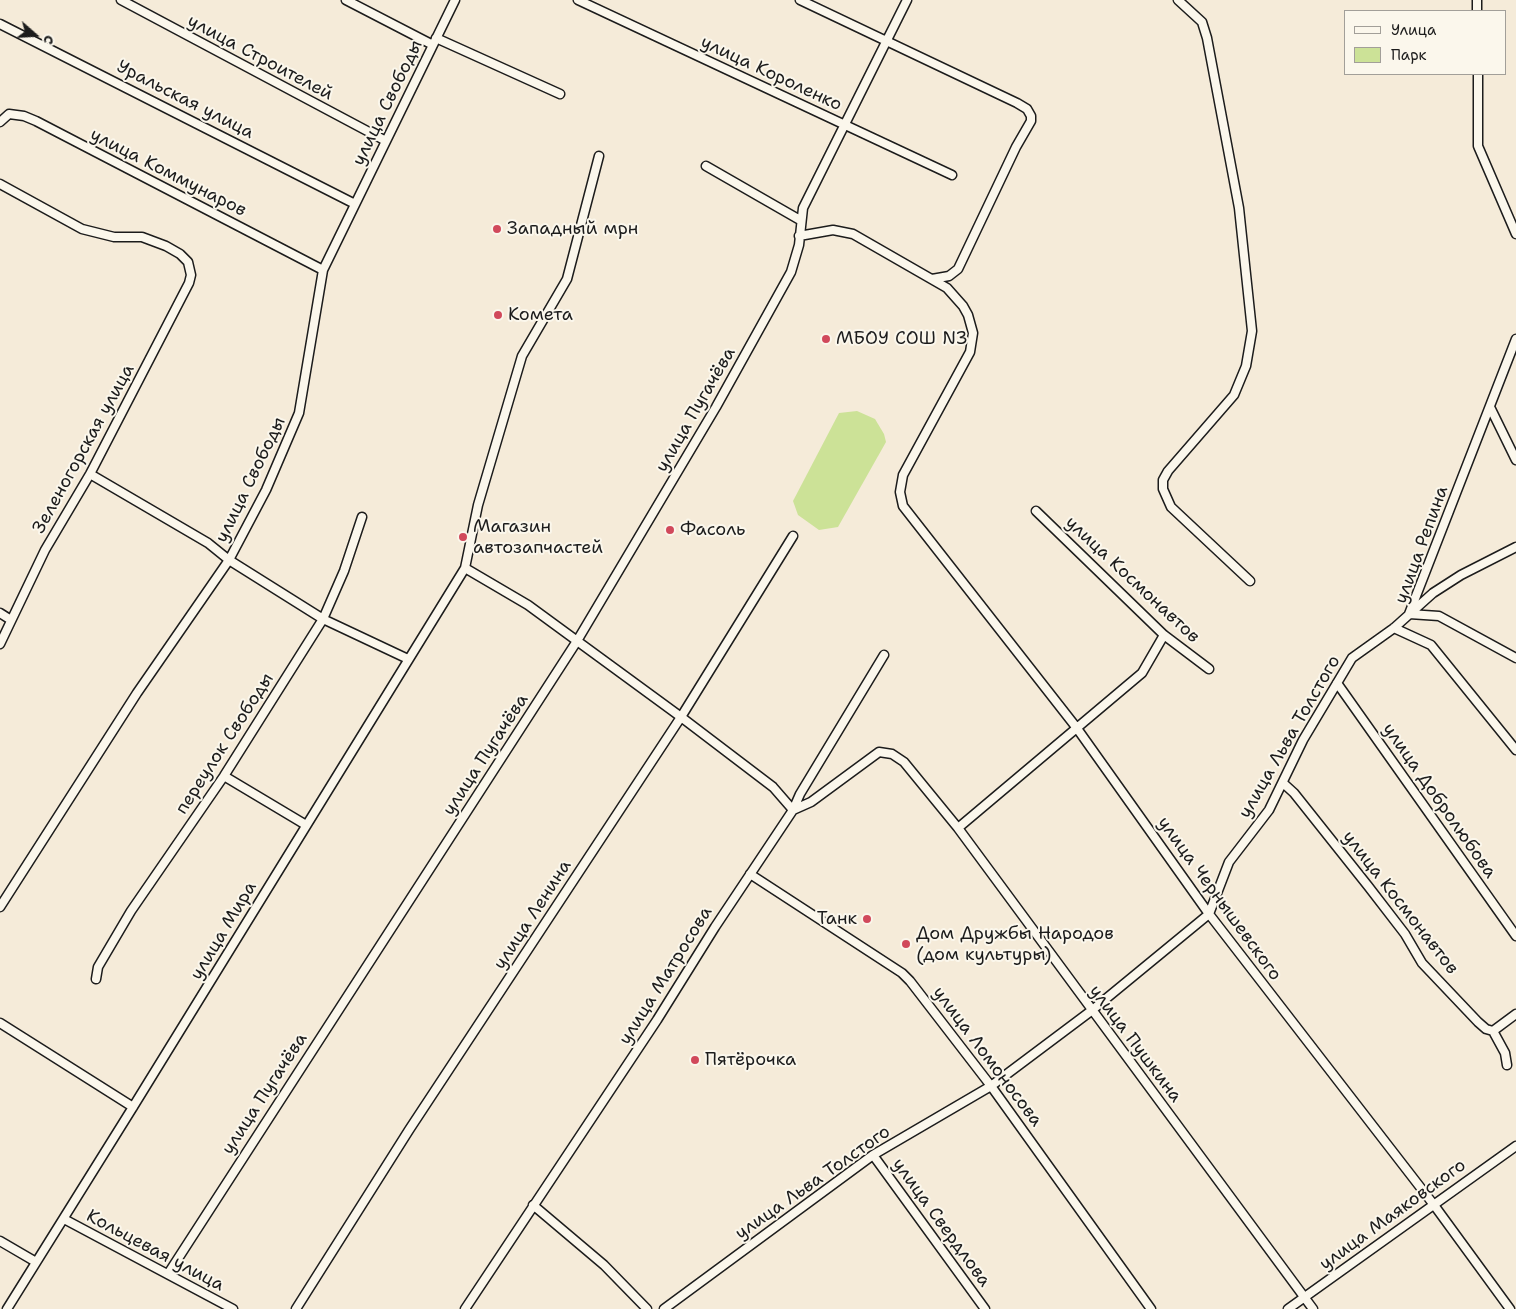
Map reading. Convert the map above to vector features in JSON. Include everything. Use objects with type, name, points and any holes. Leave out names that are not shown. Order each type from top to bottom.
[{"type":"street","name":"улица Строителей","points":[[121,0],[386,141]]},
{"type":"street","points":[[346,0],[434,42],[560,94]]},
{"type":"street","name":"улица Свободы","points":[[0,907],[137,693],[229,560],[266,490],[299,413],[323,270],[455,0]]},
{"type":"street","name":"улица Короленко","points":[[578,0],[952,175]]},
{"type":"street","points":[[799,236],[822,231],[842,230],[853,234],[932,279],[949,276],[958,269],[1016,147],[1031,122],[1027,109],[1017,102],[800,0]]},
{"type":"street","name":"улица Пугачёва","points":[[168,1274],[577,641],[716,407],[791,272],[796,260],[803,208],[907,0]]},
{"type":"street","points":[[1178,0],[1202,22],[1207,38],[1239,208],[1252,331],[1246,366],[1234,395],[1173,465],[1164,480],[1164,489],[1171,507],[1250,581]]},
{"type":"street","name":"Уральская улица","points":[[0,24],[356,204]]},
{"type":"street","points":[[1478,75],[1478,146],[1516,234]]},
{"type":"street","name":"улица Коммунаров","points":[[0,122],[9,114],[24,116],[36,121],[323,270]]},
{"type":"street","points":[[599,156],[566,279],[522,356],[478,505],[465,568],[528,606],[681,717],[773,787],[793,810]]},
{"type":"street","points":[[706,166],[800,220]]},
{"type":"street","name":"Зеленогорская улица","points":[[0,184],[82,229],[114,237],[142,237],[166,246],[180,254],[190,269],[189,283],[90,474],[45,550],[0,644]]},
{"type":"street","name":"улица Чернышевского","points":[[932,279],[947,288],[964,306],[971,325],[972,343],[970,352],[903,475],[900,492],[903,506],[1076,727],[1209,914],[1434,1205],[1510,1309]]},
{"type":"street","name":"улица Репина","points":[[1516,339],[1409,614],[1439,616],[1516,658]]},
{"type":"street","points":[[1490,407],[1516,460]]},
{"type":"street","points":[[90,474],[208,543],[229,560],[323,620],[408,659]]},
{"type":"street","name":"улица Космонавтов","points":[[1036,511],[1164,635],[1209,669]]},
{"type":"street","name":"переулок Свободы","points":[[96,979],[98,967],[131,911],[224,776],[323,620],[344,571],[362,516]]},
{"type":"street","name":"улица Ленина","points":[[296,1309],[409,1130],[681,717],[793,536]]},
{"type":"street","name":"улица Льва Толстого","points":[[664,1309],[873,1155],[991,1086],[1092,1010],[1209,914],[1229,862],[1269,810],[1303,740],[1352,658],[1394,628],[1433,593],[1454,579],[1516,547]]},
{"type":"street","name":"улица Мира","points":[[7,1309],[134,1107],[465,568]]},
{"type":"street","points":[[0,613],[11,620]]},
{"type":"street","points":[[1394,628],[1431,646],[1516,750]]},
{"type":"street","points":[[958,828],[1147,667],[1164,635]]},
{"type":"street","name":"улица Матросова","points":[[465,1309],[657,1020],[715,927],[793,810],[800,794],[884,656]]},
{"type":"street","name":"улица Добролюбова","points":[[1337,684],[1516,936]]},
{"type":"street","name":"улица Пушкина","points":[[793,810],[812,802],[879,752],[892,754],[904,762],[958,828],[1313,1309]]},
{"type":"street","points":[[224,776],[306,826]]},
{"type":"street","name":"улица Космонавтов","points":[[1283,783],[1294,793],[1368,886],[1405,934],[1422,963],[1478,1022],[1486,1029],[1493,1031],[1505,1053],[1506,1065]]},
{"type":"street","name":"улица Ломоносова","points":[[750,874],[902,973],[991,1086],[1151,1309]]},
{"type":"street","points":[[1493,1031],[1516,1014]]},
{"type":"street","points":[[0,1023],[134,1107]]},
{"type":"street","name":"улица Маяковского","points":[[1288,1309],[1516,1146]]},
{"type":"street","name":"улица Свердлова","points":[[873,1155],[985,1309]]},
{"type":"street","points":[[533,1205],[604,1264],[646,1309]]},
{"type":"street","name":"Кольцевая улица","points":[[64,1219],[232,1309]]},
{"type":"street","points":[[0,1241],[36,1262]]},
{"type":"green space","points":[[857,411],[875,419],[884,434],[886,442],[838,527],[819,530],[798,515],[793,501],[839,413]]},
{"type":"place","name":"Западный мрн","points":[[497,229]]},
{"type":"place","name":"Комета","points":[[498,315]]},
{"type":"place","name":"МБОУ СОШ N3","points":[[826,339]]},
{"type":"place","name":"Фасоль","points":[[670,530]]},
{"type":"place","name":"Магазин автозапчастей","points":[[463,537]]},
{"type":"place","name":"Танк","points":[[867,919]]},
{"type":"place","name":"Дом Дружбы Народов (дом культуры)","points":[[906,944]]},
{"type":"place","name":"Пятёрочка","points":[[695,1060]]}]
